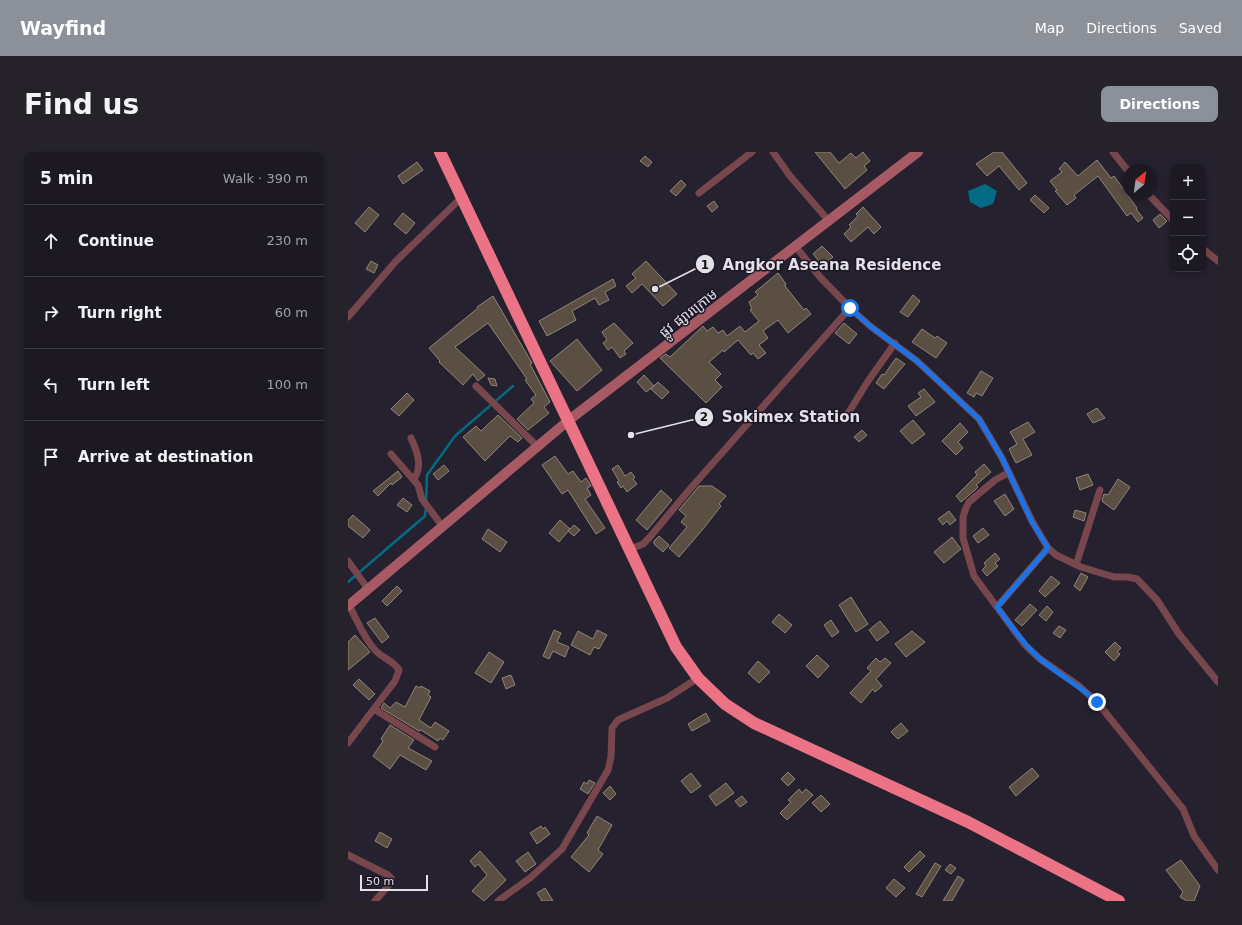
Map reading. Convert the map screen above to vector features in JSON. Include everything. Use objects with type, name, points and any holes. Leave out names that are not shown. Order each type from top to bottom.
[{"type":"highway","points":[[440,152],[676,647],[698,678],[725,704],[754,723],[968,822],[1119,901]]},
{"type":"main road","name":"ផ្លូវ ផ្សារក្រោម","points":[[349,605],[569,420],[918,152]]},
{"type":"street","points":[[699,193],[752,152]]},
{"type":"street","points":[[773,152],[790,176],[829,221]]},
{"type":"street","points":[[1113,152],[1122,164]]},
{"type":"street","points":[[348,317],[396,261],[461,198]]},
{"type":"street","points":[[1154,200],[1170,217]]},
{"type":"street","points":[[796,247],[820,277],[850,308],[870,326],[895,343],[940,382],[979,419],[999,452],[1032,522],[1048,548],[1056,555],[1076,565],[1114,577],[1128,577],[1136,579],[1157,600],[1179,634],[1218,682]]},
{"type":"street","points":[[1206,251],[1218,261]]},
{"type":"street","points":[[630,549],[643,544],[649,538],[690,489],[850,308]]},
{"type":"street","points":[[844,420],[868,381],[895,343]]},
{"type":"street","points":[[476,386],[538,447]]},
{"type":"street","points":[[411,438],[417,452],[419,468],[414,479]]},
{"type":"street","points":[[391,454],[414,479],[426,505],[443,527]]},
{"type":"street","points":[[1008,473],[995,480],[969,502],[963,517],[963,538],[969,564],[974,576],[1025,645],[1040,659],[1079,686],[1097,702],[1183,809],[1194,836],[1218,870]]},
{"type":"street","points":[[1076,565],[1100,490]]},
{"type":"street","points":[[997,607],[1048,548]]},
{"type":"street","points":[[350,564],[363,580],[368,590]]},
{"type":"street","points":[[348,743],[395,681],[399,670],[397,665],[381,656],[374,648],[363,633],[349,605]]},
{"type":"street","points":[[498,901],[530,878],[562,848],[608,770],[611,757],[612,728],[618,720],[667,698],[698,678]]},
{"type":"street","points":[[374,709],[435,747]]},
{"type":"street","points":[[348,855],[388,875],[391,878],[390,885],[375,901]]},
{"type":"water","points":[[985,184],[997,191],[993,204],[981,208],[970,202],[968,191]]},
{"type":"building","points":[[815,152],[830,152],[839,163],[851,153],[856,158],[863,152],[870,161],[864,166],[867,170],[845,189]]},
{"type":"building","points":[[994,152],[1002,152],[1027,183],[1019,190],[999,166],[987,176],[976,164]]},
{"type":"building","points":[[645,156],[652,162],[648,167],[640,161]]},
{"type":"building","points":[[1097,160],[1111,178],[1114,176],[1122,187],[1122,200],[1131,200],[1143,218],[1138,222],[1131,213],[1127,216],[1098,176],[1074,195],[1076,198],[1067,205],[1055,191],[1057,190],[1050,181],[1062,172],[1059,169],[1065,162],[1078,176]]},
{"type":"building","points":[[417,162],[423,170],[403,184],[398,176]]},
{"type":"building","points":[[681,180],[686,185],[676,196],[670,191]]},
{"type":"building","points":[[1035,195],[1049,208],[1044,213],[1030,200]]},
{"type":"building","points":[[714,201],[718,207],[712,212],[707,206]]},
{"type":"building","points":[[369,207],[379,215],[365,232],[355,223]]},
{"type":"building","points":[[863,207],[881,227],[874,234],[868,227],[851,242],[844,234],[851,227],[849,225],[858,216],[856,214]]},
{"type":"building","points":[[403,213],[415,223],[406,234],[394,224]]},
{"type":"building","points":[[1160,214],[1167,221],[1159,228],[1153,220]]},
{"type":"building","points":[[822,246],[833,257],[823,266],[813,254]]},
{"type":"building","points":[[371,261],[378,265],[374,273],[366,269]]},
{"type":"building","points":[[646,261],[677,294],[663,306],[642,284],[632,293],[626,286],[636,278],[632,274]]},
{"type":"building","points":[[778,273],[786,284],[785,286],[804,310],[806,308],[811,314],[788,333],[778,320],[763,331],[768,338],[759,345],[766,353],[758,359],[753,353],[751,355],[738,340],[724,352],[723,350],[709,362],[721,374],[715,380],[722,387],[706,403],[660,358],[666,354],[670,357],[703,326],[707,331],[713,327],[718,333],[723,330],[727,336],[740,326],[745,332],[759,321],[750,310],[752,309],[749,302],[758,295],[755,292]]},
{"type":"building","points":[[613,279],[616,286],[605,292],[609,300],[599,305],[595,298],[572,311],[576,320],[547,336],[539,321]]},
{"type":"building","points":[[913,295],[920,301],[908,317],[900,312]]},
{"type":"building","points":[[493,296],[532,363],[530,364],[550,402],[544,407],[549,413],[528,430],[517,419],[534,403],[531,399],[536,395],[525,380],[527,379],[488,323],[455,347],[485,375],[478,381],[473,374],[463,385],[439,362],[440,361],[429,348],[478,308],[477,307]]},
{"type":"building","points":[[614,323],[633,343],[624,351],[626,354],[620,358],[612,347],[608,350],[603,343],[607,340],[602,332]]},
{"type":"building","points":[[844,323],[857,334],[849,344],[835,333]]},
{"type":"building","points":[[922,329],[935,338],[937,336],[947,343],[936,358],[912,342]]},
{"type":"building","points":[[577,339],[602,370],[577,391],[550,361]]},
{"type":"building","points":[[896,358],[905,364],[884,389],[876,383],[882,374],[884,375]]},
{"type":"building","points":[[981,371],[993,378],[982,396],[976,393],[974,397],[967,393]]},
{"type":"building","points":[[644,375],[654,386],[646,392],[637,382]]},
{"type":"building","points":[[488,378],[495,379],[497,386],[491,385]]},
{"type":"building","points":[[658,382],[669,392],[662,399],[651,389]]},
{"type":"building","points":[[924,389],[935,402],[916,416],[908,406],[921,397],[918,393]]},
{"type":"building","points":[[407,393],[414,400],[399,416],[391,409]]},
{"type":"building","points":[[1097,408],[1105,418],[1093,423],[1087,414]]},
{"type":"building","points":[[498,415],[522,438],[518,442],[510,436],[485,461],[463,437],[476,426],[481,431]]},
{"type":"building","points":[[913,420],[925,434],[912,444],[900,431]]},
{"type":"building","points":[[1028,422],[1035,432],[1023,439],[1032,455],[1016,463],[1009,449],[1017,444],[1010,432]]},
{"type":"building","points":[[960,423],[968,432],[958,442],[963,448],[956,455],[942,441]]},
{"type":"building","points":[[862,430],[867,435],[859,442],[854,437]]},
{"type":"building","points":[[555,456],[568,474],[573,471],[581,482],[586,478],[590,484],[591,486],[587,488],[591,495],[585,499],[605,528],[596,534],[568,490],[562,494],[542,465]]},
{"type":"building","points":[[984,464],[991,472],[976,485],[978,487],[975,490],[961,502],[956,496],[977,475],[975,472]]},
{"type":"building","points":[[444,465],[449,471],[438,480],[433,474]]},
{"type":"building","points":[[618,465],[625,476],[631,472],[635,477],[633,479],[637,484],[627,492],[623,486],[621,488],[617,482],[619,481],[612,469]]},
{"type":"building","points":[[398,471],[402,477],[392,485],[391,483],[378,496],[373,491]]},
{"type":"building","points":[[1088,474],[1093,485],[1080,490],[1076,478]]},
{"type":"building","points":[[1118,479],[1130,487],[1114,510],[1102,500],[1104,494],[1108,495]]},
{"type":"building","points":[[699,486],[712,486],[726,496],[719,504],[721,506],[679,557],[669,548],[687,527],[681,522],[686,516],[679,510]]},
{"type":"building","points":[[661,490],[672,500],[647,530],[636,520]]},
{"type":"building","points":[[1005,494],[1014,509],[1005,516],[994,501]]},
{"type":"building","points":[[403,498],[412,505],[407,512],[397,505]]},
{"type":"building","points":[[1075,510],[1086,513],[1084,521],[1073,517]]},
{"type":"building","points":[[949,511],[956,520],[950,525],[947,521],[943,525],[938,519]]},
{"type":"building","points":[[353,515],[370,530],[363,538],[348,526],[348,520]]},
{"type":"building","points":[[560,520],[570,529],[559,542],[549,533]]},
{"type":"building","points":[[574,525],[580,530],[574,536],[568,531]]},
{"type":"building","points":[[983,528],[989,535],[978,543],[973,536]]},
{"type":"building","points":[[488,529],[507,542],[500,552],[482,539]]},
{"type":"building","points":[[659,536],[669,545],[663,552],[654,544],[654,541]]},
{"type":"building","points":[[952,537],[961,549],[944,563],[934,552]]},
{"type":"building","points":[[995,553],[1000,559],[995,563],[998,566],[987,576],[982,570],[986,566],[984,563]]},
{"type":"building","points":[[1081,573],[1088,577],[1080,591],[1074,586]]},
{"type":"building","points":[[1051,576],[1060,583],[1045,597],[1039,591]]},
{"type":"building","points":[[397,586],[402,591],[387,606],[382,601]]},
{"type":"building","points":[[851,597],[868,624],[856,632],[839,605]]},
{"type":"building","points":[[1030,604],[1037,610],[1022,626],[1015,620]]},
{"type":"building","points":[[1047,606],[1053,612],[1046,621],[1039,615]]},
{"type":"building","points":[[779,614],[792,625],[785,633],[772,622]]},
{"type":"building","points":[[375,618],[389,637],[382,643],[367,623]]},
{"type":"building","points":[[831,620],[839,632],[832,637],[824,625]]},
{"type":"building","points":[[880,621],[889,632],[877,641],[869,630]]},
{"type":"building","points":[[1059,626],[1066,630],[1060,638],[1053,633]]},
{"type":"building","points":[[554,630],[561,633],[557,642],[569,647],[565,657],[553,651],[549,659],[543,656]]},
{"type":"building","points":[[597,630],[607,635],[599,649],[594,647],[590,655],[571,645],[578,631],[593,639]]},
{"type":"building","points":[[912,631],[925,642],[906,657],[895,644]]},
{"type":"building","points":[[355,635],[370,652],[348,670],[348,642]]},
{"type":"building","points":[[1115,642],[1121,648],[1117,652],[1120,654],[1114,661],[1105,652]]},
{"type":"building","points":[[489,652],[504,662],[491,683],[475,673]]},
{"type":"building","points":[[817,655],[829,666],[818,678],[806,666]]},
{"type":"building","points":[[876,658],[880,662],[885,658],[891,663],[876,679],[882,686],[875,692],[873,689],[861,703],[850,693],[871,671],[867,668]]},
{"type":"building","points":[[758,661],[770,672],[759,683],[748,673]]},
{"type":"building","points":[[511,675],[515,685],[506,689],[502,678]]},
{"type":"building","points":[[359,679],[375,694],[369,700],[353,685]]},
{"type":"building","points":[[416,686],[420,688],[421,686],[430,691],[428,695],[431,697],[419,720],[431,728],[435,722],[449,731],[443,740],[440,738],[438,741],[381,708],[384,703],[390,708],[396,702],[405,707]]},
{"type":"building","points":[[706,713],[710,721],[692,731],[688,724]]},
{"type":"building","points":[[901,723],[908,731],[898,739],[891,732]]},
{"type":"building","points":[[390,725],[414,740],[408,748],[432,761],[426,770],[400,755],[390,769],[373,756],[383,741],[381,739]]},
{"type":"building","points":[[1032,768],[1039,776],[1016,796],[1009,787]]},
{"type":"building","points":[[788,772],[795,779],[788,786],[781,779]]},
{"type":"building","points":[[691,773],[701,786],[691,793],[681,781]]},
{"type":"building","points":[[589,780],[595,783],[588,794],[580,789],[584,782],[587,784]]},
{"type":"building","points":[[726,783],[734,793],[716,806],[709,796]]},
{"type":"building","points":[[610,786],[616,794],[610,800],[603,793]]},
{"type":"building","points":[[799,789],[802,793],[806,789],[813,795],[787,820],[780,813],[791,802],[788,800]]},
{"type":"building","points":[[821,795],[830,804],[821,812],[812,803]]},
{"type":"building","points":[[742,796],[747,802],[740,807],[735,801]]},
{"type":"building","points":[[597,816],[612,825],[598,850],[603,854],[589,872],[571,857],[589,835],[587,833]]},
{"type":"building","points":[[541,826],[543,829],[545,827],[550,834],[537,844],[530,833]]},
{"type":"building","points":[[380,832],[392,839],[387,848],[375,841]]},
{"type":"building","points":[[480,851],[506,880],[484,901],[472,891],[487,875],[478,864],[475,867],[470,861]]},
{"type":"building","points":[[920,851],[925,856],[909,872],[904,867]]},
{"type":"building","points":[[528,852],[536,864],[525,872],[516,861]]},
{"type":"building","points":[[1181,860],[1200,886],[1194,901],[1187,901],[1180,897],[1183,892],[1166,870]]},
{"type":"building","points":[[935,863],[941,866],[922,897],[916,894]]},
{"type":"building","points":[[950,864],[956,868],[951,874],[945,870]]},
{"type":"building","points":[[958,876],[964,880],[952,901],[943,901]]},
{"type":"building","points":[[894,879],[905,888],[896,897],[886,888]]},
{"type":"building","points":[[545,888],[553,901],[542,901],[537,893]]},
{"type":"waterway","points":[[426,502],[427,475],[455,436],[513,386]]},
{"type":"waterway","points":[[348,582],[425,516],[426,507]]},
{"type":"place","name":"Angkor Aseana Residence","points":[[655,289]]},
{"type":"place","name":"Sokimex Station","points":[[631,435]]},
{"type":"route","points":[[850,308],[870,326],[895,343],[917,361],[979,419],[989,434],[1032,522],[1048,548],[997,607],[1025,645],[1040,659],[1079,686],[1097,702]]}]
